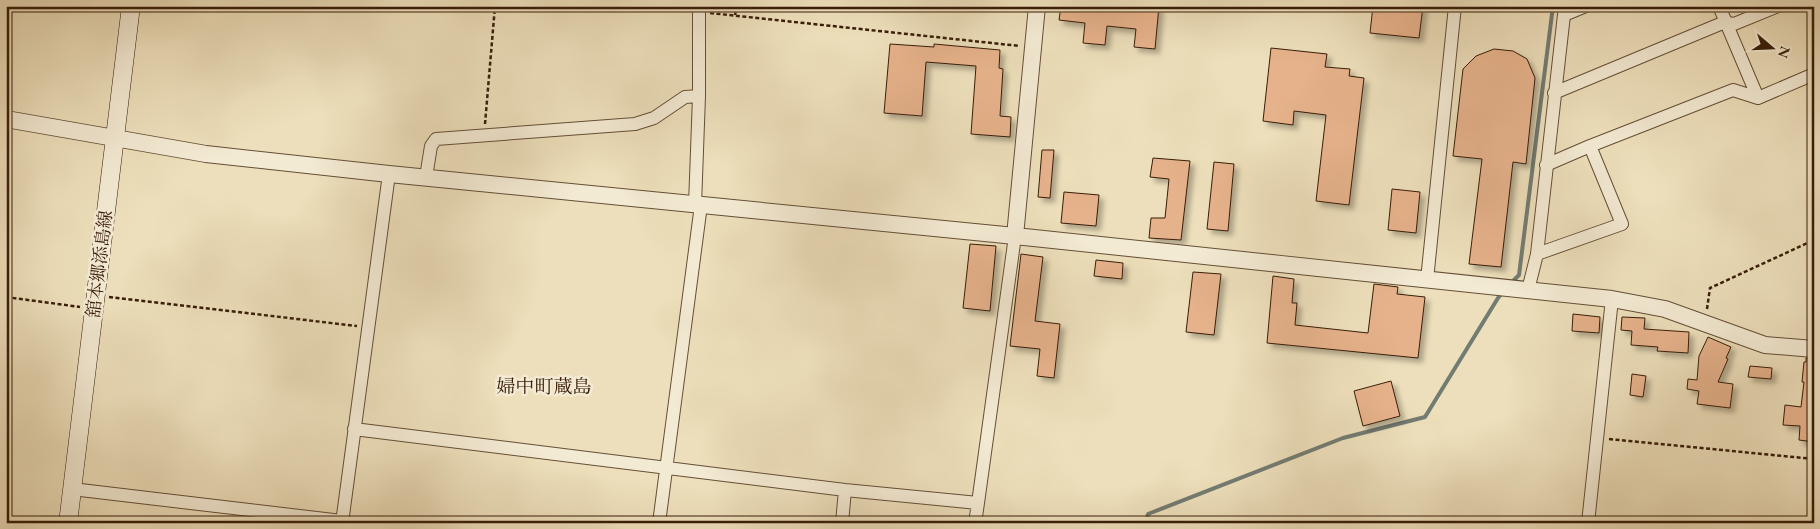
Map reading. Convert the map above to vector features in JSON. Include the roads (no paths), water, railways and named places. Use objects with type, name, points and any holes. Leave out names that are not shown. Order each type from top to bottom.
[{"type":"main road","name":"舘本郷添島線","points":[[68,523],[131,6]]},
{"type":"street","points":[[975,523],[1015,236],[1037,6]]},
{"type":"street","points":[[1426,280],[1455,6]]},
{"type":"street","points":[[1528,290],[1537,254],[1564,11],[1586,6]]},
{"type":"street","points":[[1719,6],[1758,98]]},
{"type":"street","points":[[1554,93],[1725,22],[1734,24],[1778,6]]},
{"type":"street","points":[[659,523],[698,205],[699,11]]},
{"type":"street","points":[[1546,165],[1733,90],[1758,98],[1814,74]]},
{"type":"street","points":[[426,177],[431,146],[436,139],[635,124],[654,118],[685,97],[699,96]]},
{"type":"street","points":[[6,119],[206,154],[1612,299],[1665,309],[1765,345],[1814,349]]},
{"type":"street","points":[[1537,254],[1622,224],[1590,146]]},
{"type":"street","points":[[72,489],[342,522],[389,174]]},
{"type":"street","points":[[1588,523],[1612,299]]},
{"type":"street","points":[[354,429],[665,469],[978,503]]},
{"type":"street","points":[[842,523],[846,490]]},
{"type":"waterway","points":[[1511,283],[1519,275],[1553,6]]},
{"type":"waterway","points":[[1146,523],[1148,514],[1343,438],[1425,417],[1503,292]]},
{"type":"district","name":"婦中町蔵島","points":[[544,386]]}]
